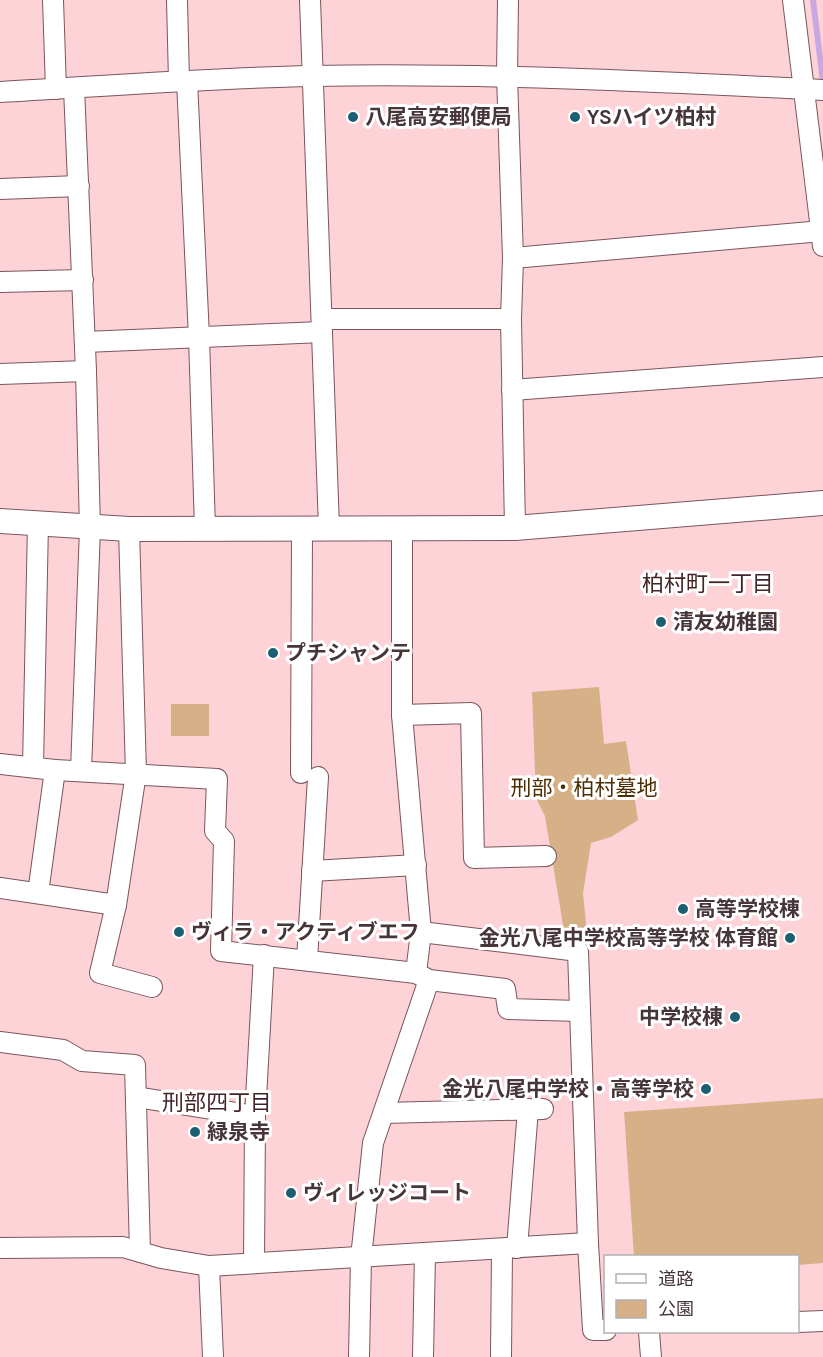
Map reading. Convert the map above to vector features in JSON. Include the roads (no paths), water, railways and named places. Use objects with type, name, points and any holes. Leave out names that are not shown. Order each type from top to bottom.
[{"type":"street","points":[[53,0],[79,186],[83,280],[90,528],[81,771]]},
{"type":"street","points":[[177,0],[199,337],[205,529]]},
{"type":"street","points":[[310,0],[329,528]]},
{"type":"street","points":[[508,0],[507,76],[513,258],[511,319],[515,528]]},
{"type":"street","points":[[513,258],[822,238],[813,89],[793,0]]},
{"type":"street","points":[[0,92],[311,76],[507,76],[813,89]]},
{"type":"street","points":[[0,189],[79,186]]},
{"type":"street","points":[[0,282],[83,280]]},
{"type":"street","points":[[85,342],[199,337],[322,326],[511,319]]},
{"type":"street","points":[[512,390],[823,367]]},
{"type":"street","points":[[0,374],[86,371]]},
{"type":"street","points":[[0,521],[129,529],[515,528],[823,503]]},
{"type":"street","points":[[33,768],[38,523]]},
{"type":"street","points":[[302,528],[312,871],[307,960]]},
{"type":"street","points":[[129,529],[136,773],[116,905],[100,973],[152,987]]},
{"type":"street","points":[[359,1357],[361,1258],[373,1143],[384,1113],[423,977],[416,865],[402,715],[402,529]]},
{"type":"street","points":[[402,715],[471,713],[474,858],[546,856]]},
{"type":"street","points":[[0,764],[55,770],[217,779],[215,831],[224,841],[221,951],[307,960],[505,989],[508,1009],[579,1011]]},
{"type":"street","points":[[38,893],[55,770]]},
{"type":"street","points":[[312,871],[416,865]]},
{"type":"street","points":[[0,888],[116,905]]},
{"type":"street","points":[[421,932],[578,951],[588,1243],[594,1330],[604,1330]]},
{"type":"street","points":[[254,1262],[255,1116],[264,955]]},
{"type":"street","points":[[0,1042],[63,1050],[82,1061],[135,1065],[140,1252]]},
{"type":"street","points":[[136,1097],[255,1116]]},
{"type":"street","points":[[384,1113],[536,1109],[509,1248],[501,1357]]},
{"type":"street","points":[[0,1248],[123,1247],[161,1258],[208,1266],[588,1243]]},
{"type":"street","points":[[423,1357],[425,1253]]},
{"type":"street","points":[[208,1266],[213,1357]]},
{"type":"street","points":[[799,1322],[823,1321]]},
{"type":"street","points":[[649,1333],[651,1357]]},
{"type":"waterway","points":[[813,0],[823,82]]},
{"type":"place","name":"八尾高安郵便局","points":[[353,117]]},
{"type":"place","name":"YSハイツ柏村","points":[[575,117]]},
{"type":"place","name":"清友幼稚園","points":[[661,622]]},
{"type":"place","name":"プチシャンテ","points":[[273,653]]},
{"type":"place","name":"高等学校棟","points":[[683,909]]},
{"type":"place","name":"ヴィラ・アクティブエフ","points":[[179,932]]},
{"type":"place","name":"金光八尾中学校高等学校 体育館","points":[[790,938]]},
{"type":"place","name":"中学校棟","points":[[735,1017]]},
{"type":"place","name":"金光八尾中学校・高等学校","points":[[706,1089]]},
{"type":"place","name":"緑泉寺","points":[[195,1132]]},
{"type":"place","name":"ヴィレッジコート","points":[[291,1193]]},
{"type":"district","name":"柏村町一丁目","points":[[708,583]]},
{"type":"district","name":"刑部四丁目","points":[[217,1102]]},
{"type":"park label","name":"刑部・柏村墓地","points":[[584,788]]}]
